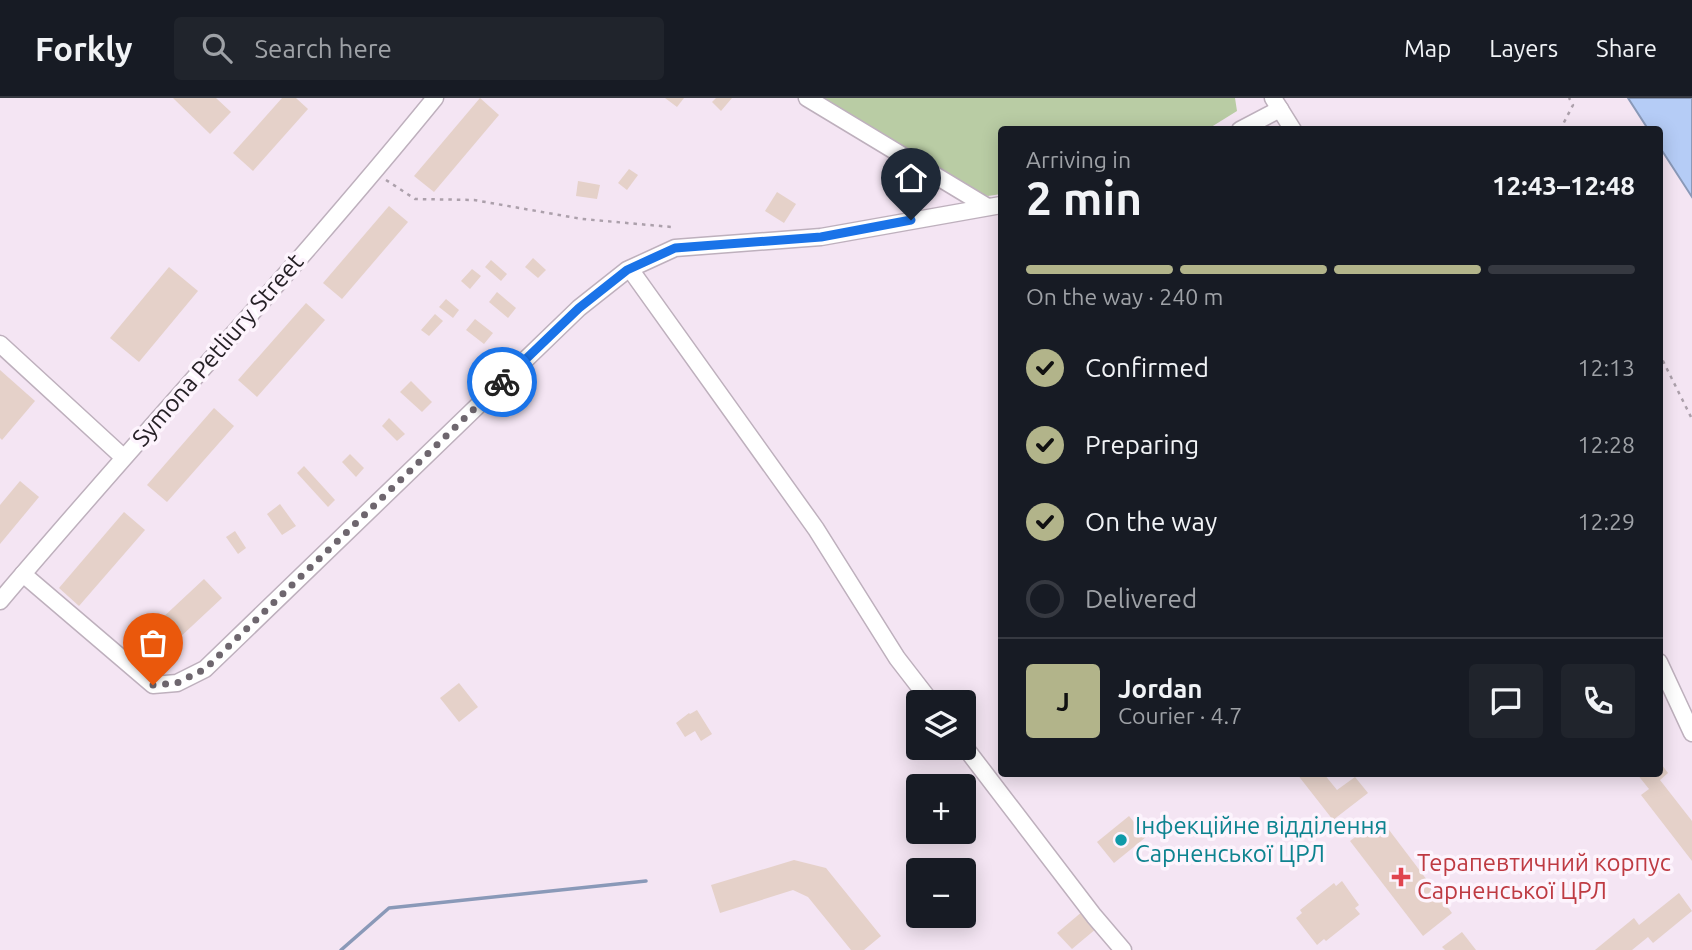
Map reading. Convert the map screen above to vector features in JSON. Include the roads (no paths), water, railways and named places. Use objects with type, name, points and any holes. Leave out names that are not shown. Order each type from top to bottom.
[{"type":"street","name":"Symona Petliury Street","points":[[0,601],[374,172],[435,98]]},
{"type":"street","points":[[807,98],[993,205]]},
{"type":"street","points":[[1246,126],[1277,104],[1291,126]]},
{"type":"street","points":[[23,574],[153,685],[177,683],[205,669],[579,308],[630,269],[675,248],[821,237],[993,205]]},
{"type":"street","points":[[630,269],[816,529],[897,658],[922,690]]},
{"type":"street","points":[[0,344],[123,457]]},
{"type":"street","points":[[1663,671],[1692,733]]},
{"type":"street","points":[[975,760],[1123,950]]},
{"type":"water","points":[[1628,98],[1692,98],[1692,197],[1663,152],[1663,126],[1646,126]]},
{"type":"waterway","points":[[341,950],[389,908],[646,881]]},
{"type":"place","name":"Інфекційне відділення Сарненської ЦРЛ","points":[[1121,840]]},
{"type":"place","name":"Терапевтичний корпус Сарненської ЦРЛ","points":[[1401,877]]}]
